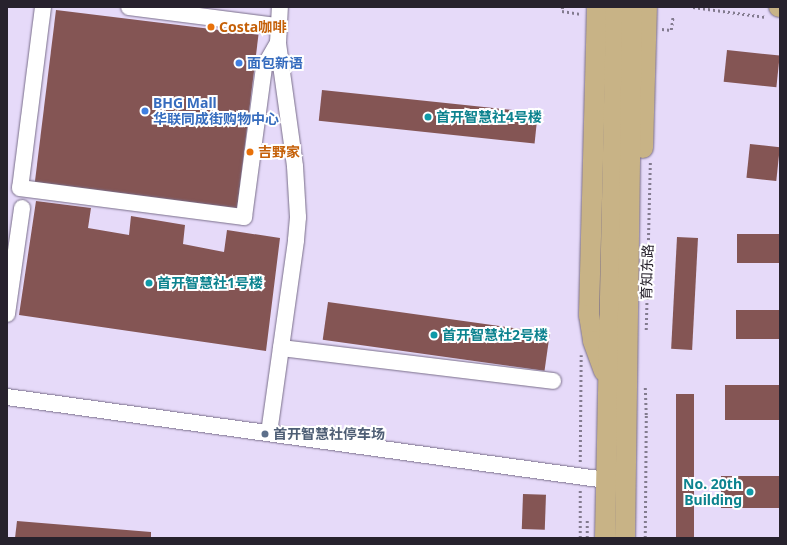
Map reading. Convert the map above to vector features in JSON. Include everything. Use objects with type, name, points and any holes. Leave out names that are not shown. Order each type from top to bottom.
[{"type":"main road","name":"育知东路","points":[[616,7],[617,394],[625,538]]},
{"type":"main road","name":"育知东路","points":[[605,538],[606,480],[617,394],[632,7]]},
{"type":"main road","points":[[617,394],[640,318],[647,7]]},
{"type":"main road","points":[[591,11],[589,314],[593,340],[606,380],[617,394]]},
{"type":"street","points":[[42,7],[20,188],[244,217],[264,67],[278,42]]},
{"type":"street","points":[[129,7],[278,26]]},
{"type":"street","points":[[269,433],[298,217],[295,166],[278,42],[280,7]]},
{"type":"street","points":[[7,314],[22,208]]},
{"type":"street","points":[[281,348],[553,381]]},
{"type":"street","points":[[7,397],[606,480]]},
{"type":"path","points":[[563,7],[562,11],[591,11]]},
{"type":"path","points":[[693,7],[777,11]]},
{"type":"path","points":[[662,29],[671,30],[673,16]]},
{"type":"path","name":"育知东路","points":[[645,336],[651,154]]},
{"type":"path","points":[[645,382],[645,538]]},
{"type":"path","points":[[587,520],[585,526],[587,538]]},
{"type":"building","name":"BHG Mall 华联同成街购物中心","points":[[56,10],[258,35],[237,211],[34,186]]},
{"type":"building","points":[[727,50],[780,56],[776,87],[724,82]]},
{"type":"building","name":"首开智慧社4号楼","points":[[322,90],[538,113],[535,144],[319,121]]},
{"type":"building","points":[[750,144],[780,147],[776,181],[746,178]]},
{"type":"building","name":"首开智慧社1号楼","points":[[36,201],[91,208],[88,228],[129,235],[131,216],[185,225],[183,244],[224,252],[227,230],[280,238],[266,351],[19,315]]},
{"type":"building","points":[[737,234],[780,234],[780,263],[737,263]]},
{"type":"building","points":[[677,237],[698,238],[692,350],[671,349]]},
{"type":"building","name":"首开智慧社2号楼","points":[[328,302],[550,333],[545,371],[323,340]]},
{"type":"building","points":[[736,310],[780,310],[780,339],[736,339]]},
{"type":"building","points":[[725,385],[780,385],[780,420],[725,420]]},
{"type":"building","points":[[676,394],[694,394],[694,538],[676,538]]},
{"type":"building","name":"No. 20th Building","points":[[721,476],[780,476],[780,508],[721,508]]},
{"type":"building","points":[[523,494],[546,495],[545,530],[522,529]]},
{"type":"building","points":[[17,521],[151,532],[151,538],[15,538]]},
{"type":"place","name":"Costa咖啡","points":[[211,27]]},
{"type":"place","name":"面包新语","points":[[239,63]]},
{"type":"place","name":"BHG Mall 华联同成街购物中心","points":[[145,111]]},
{"type":"place","name":"首开智慧社4号楼","points":[[428,117]]},
{"type":"place","name":"吉野家","points":[[250,152]]},
{"type":"place","name":"首开智慧社1号楼","points":[[149,283]]},
{"type":"place","name":"首开智慧社2号楼","points":[[434,335]]},
{"type":"place","name":"首开智慧社停车场","points":[[265,434]]},
{"type":"place","name":"No. 20th Building","points":[[750,492]]}]
